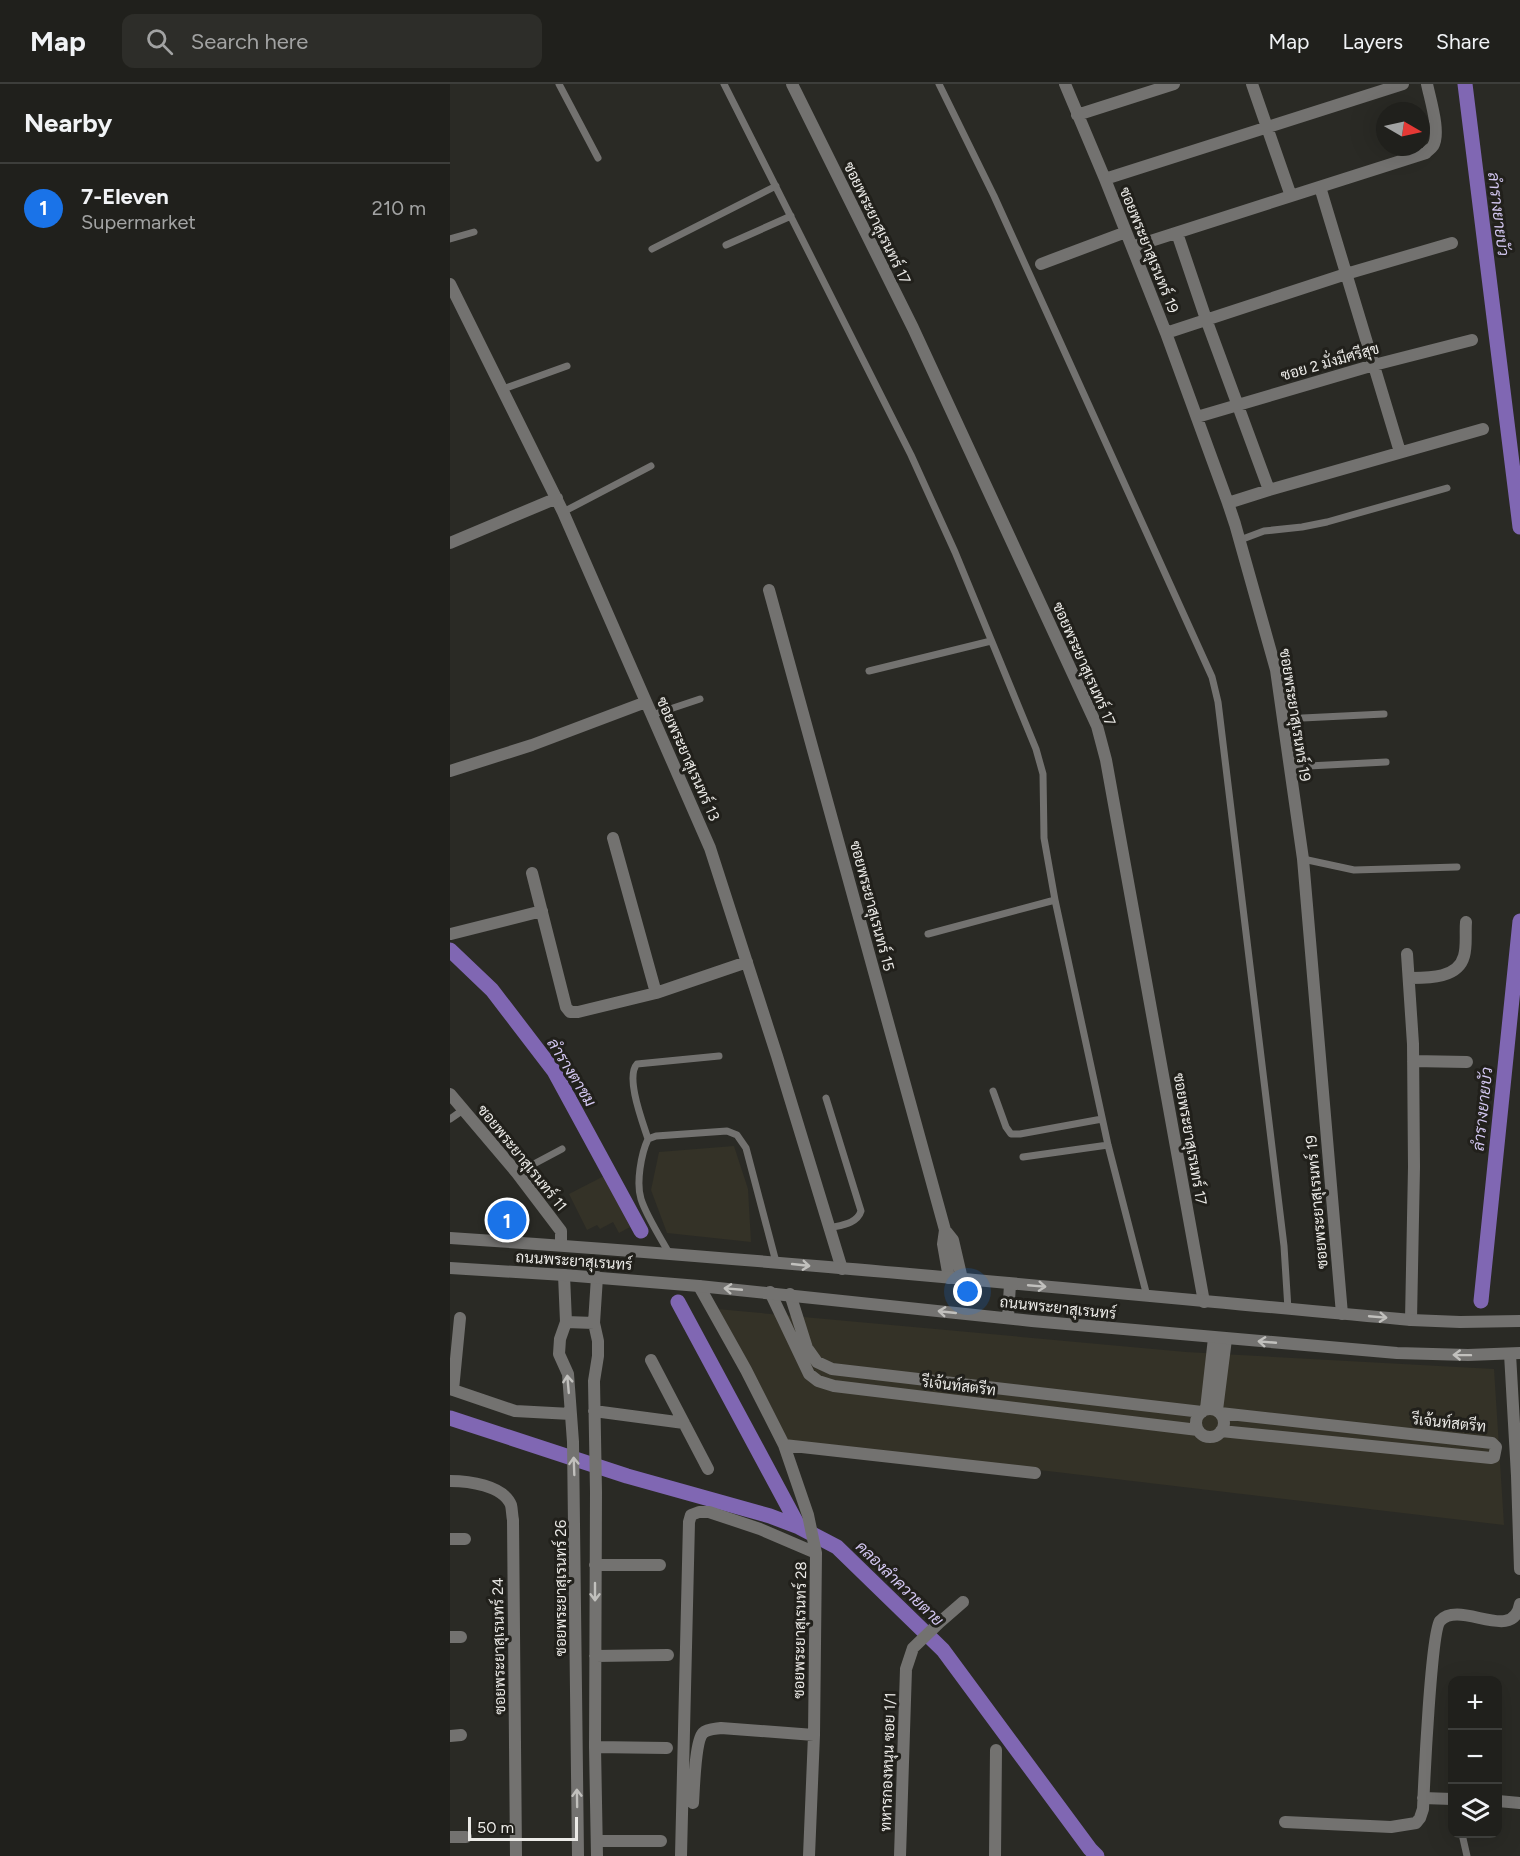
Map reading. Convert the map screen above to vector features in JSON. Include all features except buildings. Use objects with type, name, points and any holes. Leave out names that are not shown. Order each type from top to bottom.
[{"type":"street","name":"ซอยพระยาสุเรนทร์ 17","points":[[792,84],[913,328],[1097,726],[1106,760],[1204,1302]]},
{"type":"street","name":"ซอยพระยาสุเรนทร์ 19","points":[[1065,84],[1132,247],[1197,417],[1240,540],[1276,670],[1303,859],[1342,1314]]},
{"type":"street","points":[[1077,115],[1174,84]]},
{"type":"street","points":[[1252,84],[1291,196]]},
{"type":"street","points":[[1105,179],[1403,84]]},
{"type":"street","points":[[1132,247],[1426,153],[1433,146],[1435,139],[1427,84]]},
{"type":"street","points":[[1320,187],[1400,452]]},
{"type":"street","points":[[1041,264],[1126,232]]},
{"type":"street","points":[[1177,233],[1269,490]]},
{"type":"street","points":[[1166,333],[1346,274],[1452,243]]},
{"type":"street","name":"ซอยพระยาสุเรนทร์ 13","points":[[450,284],[557,498],[710,848],[842,1269]]},
{"type":"street","name":"ซอย 2 มั่งมีศรีสุข","points":[[1197,417],[1374,365],[1472,340]]},
{"type":"street","points":[[1228,504],[1269,490],[1483,429]]},
{"type":"street","points":[[450,543],[557,498]]},
{"type":"street","name":"ซอยพระยาสุเรนทร์ 15","points":[[769,590],[945,1230],[943,1244],[955,1279]]},
{"type":"street","points":[[450,771],[532,746],[646,702]]},
{"type":"street","points":[[613,838],[656,993]]},
{"type":"street","points":[[532,873],[566,1007],[570,1012],[656,993],[747,962]]},
{"type":"street","points":[[451,934],[542,911]]},
{"type":"street","points":[[1409,978],[1434,977],[1448,973],[1459,966],[1464,957],[1466,922]]},
{"type":"street","points":[[1407,954],[1413,1061],[1412,1320]]},
{"type":"street","points":[[1413,1061],[1467,1062]]},
{"type":"street","name":"ซอยพระยาสุเรนทร์ 11","points":[[450,1094],[517,1173],[561,1231],[561,1245]]},
{"type":"street","name":"ถนนพระยาสุเรนทร์","points":[[450,1238],[776,1262],[1412,1320],[1520,1321]]},
{"type":"street","name":"ถนนพระยาสุเรนทร์","points":[[450,1268],[597,1277],[770,1292],[1008,1318],[1397,1353],[1515,1354]]},
{"type":"street","name":"ซอยพระยาสุเรนทร์ 26","points":[[564,1275],[566,1322],[560,1339],[559,1354],[568,1374],[575,1491],[578,1856]]},
{"type":"street","points":[[597,1277],[594,1323],[598,1341],[594,1381],[597,1856]]},
{"type":"street","points":[[1008,1318],[1010,1284]]},
{"type":"street","name":"ซอยพระยาสุเรนทร์ 28","points":[[699,1286],[746,1370],[784,1445],[808,1515],[815,1549],[814,1735],[809,1856]]},
{"type":"street","name":"รีเจ้นท์สตรีท","points":[[770,1292],[809,1374],[818,1381],[834,1386],[1198,1430],[1209,1437],[1221,1431],[1491,1458],[1494,1457],[1496,1450],[1492,1443],[832,1369],[817,1362],[807,1348],[790,1294]]},
{"type":"street","points":[[460,1318],[452,1389],[515,1411],[571,1414]]},
{"type":"street","points":[[566,1322],[594,1323]]},
{"type":"street","points":[[1198,1430],[1197,1422],[1211,1411],[1220,1338]]},
{"type":"street","points":[[1515,1354],[1520,1569]]},
{"type":"street","points":[[651,1360],[708,1469]]},
{"type":"street","points":[[594,1411],[684,1424]]},
{"type":"street","points":[[1211,1411],[1224,1420],[1221,1431]]},
{"type":"street","points":[[784,1445],[1035,1473]]},
{"type":"street","name":"ซอยพระยาสุเรนทร์ 24","points":[[450,1481],[467,1481],[500,1492],[510,1503],[513,1520],[516,1856]]},
{"type":"street","points":[[681,1856],[686,1605],[689,1522],[692,1515],[709,1512],[815,1549]]},
{"type":"street","points":[[450,1539],[465,1539]]},
{"type":"street","points":[[595,1564],[660,1565]]},
{"type":"street","name":"ทหารกองหนุน ซอย 1/1","points":[[900,1856],[906,1669],[913,1648],[963,1602]]},
{"type":"street","points":[[1285,1822],[1391,1827],[1409,1826],[1416,1823],[1420,1818],[1423,1798],[1433,1660],[1438,1625],[1441,1620],[1455,1616],[1496,1621],[1511,1619],[1516,1617],[1520,1604]]},
{"type":"street","points":[[576,1631],[595,1628]]},
{"type":"street","points":[[595,1656],[668,1655]]},
{"type":"street","points":[[693,1803],[700,1735],[706,1730],[721,1728],[814,1735]]},
{"type":"street","points":[[595,1747],[667,1748]]},
{"type":"street","points":[[995,1856],[996,1750]]},
{"type":"street","points":[[1423,1798],[1448,1799]]},
{"type":"street","points":[[1502,1801],[1520,1803]]},
{"type":"street","points":[[450,1837],[466,1837]]},
{"type":"street","points":[[597,1841],[661,1841]]},
{"type":"lane","points":[[559,84],[598,158]]},
{"type":"lane","points":[[724,84],[911,455],[955,552],[1036,749],[1043,774],[1044,838],[1055,900],[1108,1145],[1147,1296]]},
{"type":"lane","points":[[939,84],[994,196],[1212,677],[1218,702],[1283,1235],[1288,1309]]},
{"type":"lane","points":[[652,249],[776,186]]},
{"type":"lane","points":[[726,245],[791,216]]},
{"type":"lane","points":[[450,239],[474,232]]},
{"type":"lane","points":[[503,389],[567,366]]},
{"type":"lane","points":[[563,512],[651,466]]},
{"type":"lane","points":[[1240,540],[1264,531],[1327,522],[1447,488]]},
{"type":"lane","points":[[869,670],[991,641]]},
{"type":"lane","points":[[652,715],[700,699]]},
{"type":"lane","points":[[1282,719],[1384,714]]},
{"type":"lane","points":[[1289,767],[1386,762]]},
{"type":"lane","points":[[1303,859],[1354,870],[1457,867]]},
{"type":"lane","points":[[928,934],[1055,900]]},
{"type":"lane","points":[[669,1253],[641,1198],[639,1187],[641,1165],[643,1150],[648,1139],[635,1096],[633,1068],[637,1064],[719,1056]]},
{"type":"lane","points":[[993,1091],[1011,1134],[1102,1119]]},
{"type":"lane","points":[[826,1098],[861,1211],[860,1216],[854,1222],[830,1228]]},
{"type":"lane","points":[[450,1119],[464,1110]]},
{"type":"lane","points":[[648,1139],[656,1136],[718,1131],[728,1131],[737,1135],[746,1148],[776,1262]]},
{"type":"lane","points":[[1023,1157],[1108,1145]]},
{"type":"lane","points":[[517,1173],[562,1149]]},
{"type":"lane","points":[[1463,1838],[1467,1856]]},
{"type":"shaded area","points":[[734,1146],[748,1189],[751,1242],[667,1233],[651,1190],[659,1152]]},
{"type":"shaded area","points":[[604,1176],[630,1227],[619,1233],[613,1222],[600,1229],[597,1225],[587,1230],[569,1194]]},
{"type":"shaded area","points":[[717,1309],[1186,1352],[1494,1369],[1504,1525],[787,1440]]},
{"type":"waterway","name":"ลำรางยายบัว","points":[[1465,84],[1520,527]]},
{"type":"waterway","name":"ลำรางยายบัว","points":[[1481,1301],[1520,921]]},
{"type":"waterway","name":"ลำรางตาชม","points":[[450,950],[492,990],[554,1071],[641,1231]]},
{"type":"waterway","name":"ลำรางตาชม","points":[[678,1302],[799,1527]]},
{"type":"waterway","name":"คลองลำควายตาย","points":[[450,1418],[627,1476],[770,1516],[799,1527],[837,1547],[943,1650],[1097,1856]]},
{"type":"place","name":"7-Eleven","points":[[507,1220]]}]
